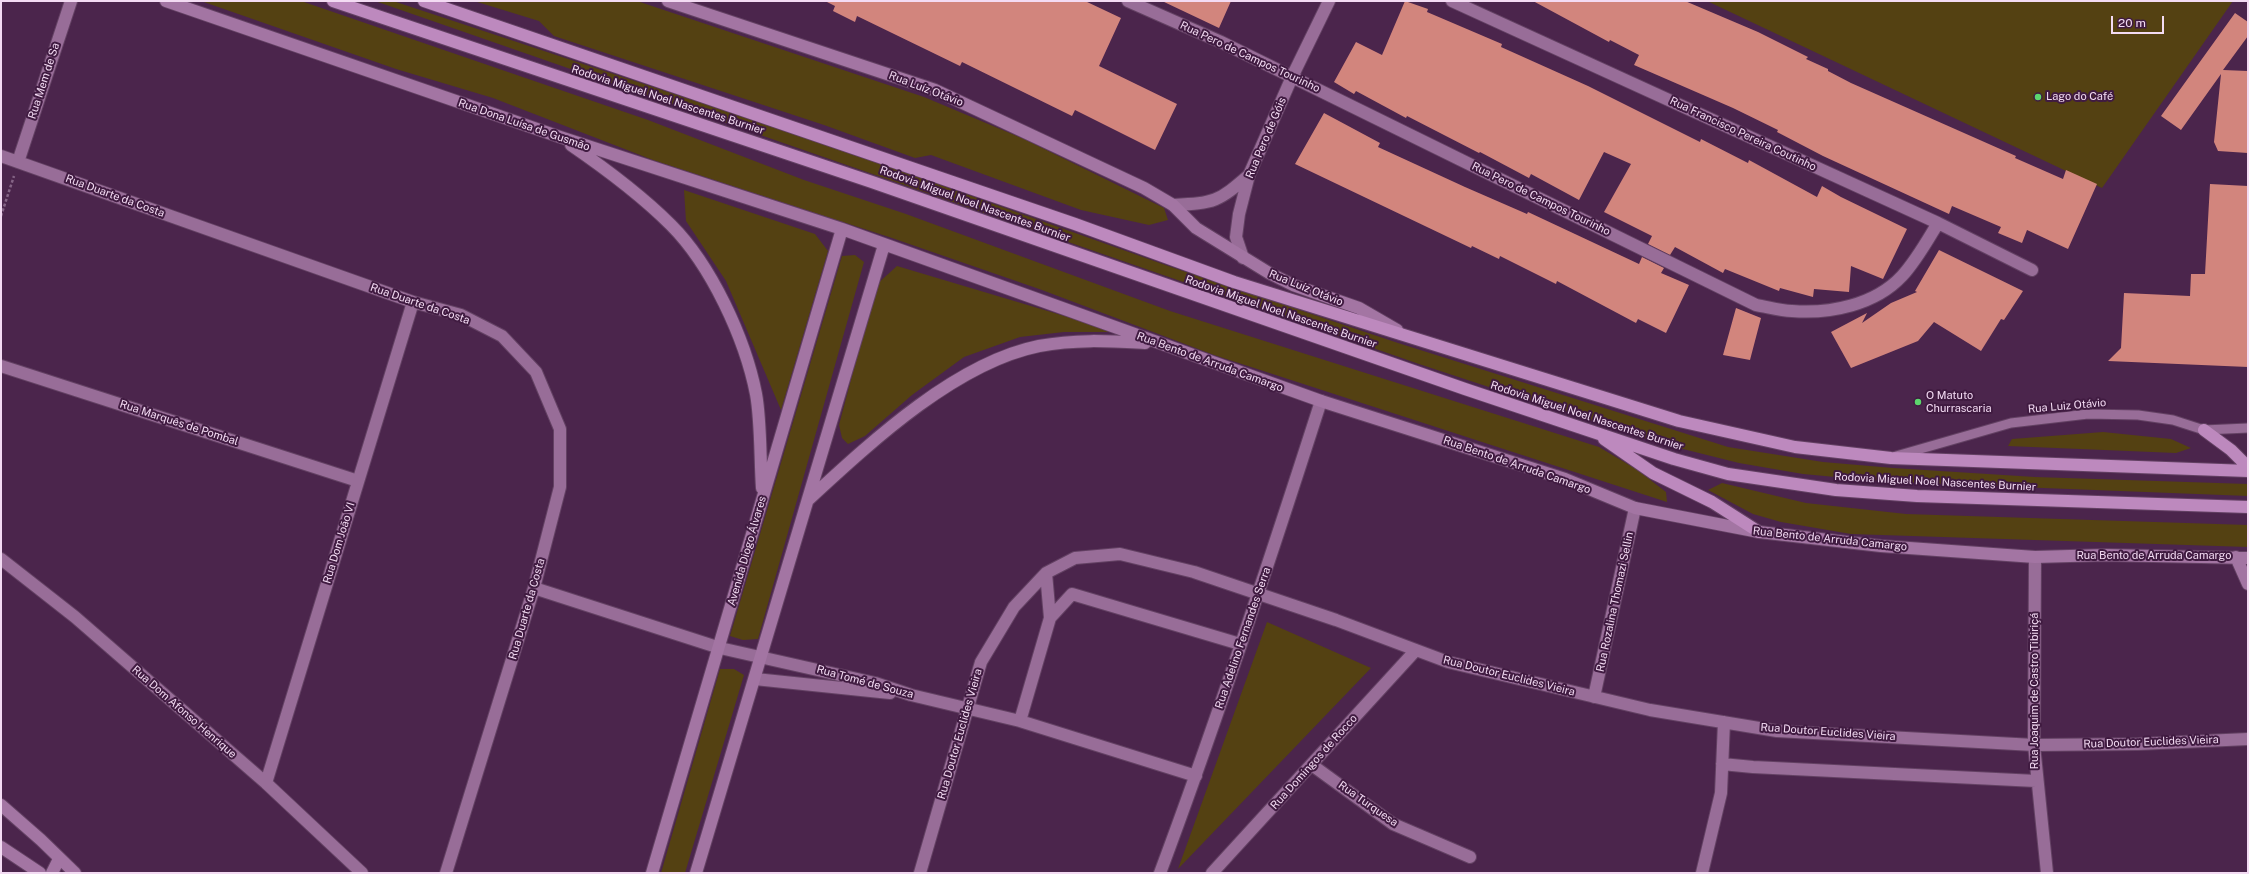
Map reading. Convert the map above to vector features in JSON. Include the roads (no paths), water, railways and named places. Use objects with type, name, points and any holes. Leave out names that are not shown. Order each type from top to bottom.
[{"type":"highway","name":"Rodovia Miguel Noel Nascentes Burnier","points":[[333,1],[872,182],[1370,357],[1592,430],[1674,459],[1728,474],[1836,490],[1917,496],[2248,507]]},
{"type":"highway","name":"Rodovia Miguel Noel Nascentes Burnier","points":[[424,1],[1067,221],[1234,282],[1405,334],[1679,421],[1795,447],[1891,458],[2248,471]]},
{"type":"highway","points":[[1592,430],[1653,473],[1712,502],[1759,532]]},
{"type":"highway","points":[[2204,430],[2231,450],[2248,467]]},
{"type":"street","name":"Rua Mem de Sa","points":[[18,162],[70,1]]},
{"type":"street","name":"Rua Dona Luísa de Gusmão","points":[[166,1],[560,137],[842,229],[884,245]]},
{"type":"street","name":"Rua Luíz Otávio","points":[[668,1],[935,90],[1112,172],[1173,205],[1196,228],[1243,258],[1293,285],[1359,308],[1405,334]]},
{"type":"street","name":"Rua Pero de Campos Tourinho","points":[[1128,1],[1221,42],[1756,305],[1791,312],[1823,310],[1853,305],[1878,296],[1901,277],[1938,224]]},
{"type":"street","name":"Rua Pero de Góis","points":[[1243,258],[1236,237],[1239,214],[1249,175],[1292,77],[1329,1]]},
{"type":"street","name":"Rua Francisco Pereira Coutinho","points":[[1452,1],[1938,224],[2032,270]]},
{"type":"street","points":[[560,137],[621,180],[672,226],[706,271],[738,332],[756,394],[762,496]]},
{"type":"street","name":"Rua Duarte da Costa","points":[[1,156],[413,302],[461,315],[502,336],[536,372],[560,428],[560,487],[534,588],[446,873]]},
{"type":"street","points":[[1173,205],[1213,202],[1228,194],[1249,175]]},
{"type":"street","name":"Avenida Diogo Álvares","points":[[652,873],[720,648],[762,496],[842,229]]},
{"type":"street","points":[[696,873],[808,500],[852,346],[884,245]]},
{"type":"street","name":"Rua Bento de Arruda Camargo","points":[[884,245],[1099,320],[1158,344],[1321,402],[1565,479],[1635,508],[1759,532],[1881,546],[2035,557],[2105,555],[2242,557]]},
{"type":"street","name":"Rua Dom João VI","points":[[266,783],[413,302]]},
{"type":"street","points":[[808,500],[892,427],[944,388],[994,362],[1038,346],[1088,339],[1158,344]]},
{"type":"street","name":"Rua Marquês de Pombal","points":[[1,366],[358,481]]},
{"type":"street","name":"Rua Adelino Fernandes Serra","points":[[1160,873],[1196,776],[1321,402]]},
{"type":"street","name":"Rua Rozalina Thomazi Sellin","points":[[1594,697],[1635,508]]},
{"type":"street","name":"Rua Doutor Euclides Vieira","points":[[920,873],[981,662],[1014,607],[1046,573],[1075,558],[1120,554],[1194,572],[1448,662],[1650,710],[1777,731],[2034,744],[2138,744],[2248,739]]},
{"type":"street","name":"Rua Joaquim de Castro Tibiriçá","points":[[2035,557],[2034,744],[2036,781],[2047,873]]},
{"type":"street","points":[[2242,557],[2248,584]]},
{"type":"street","name":"Rua Dom Afonso Henrique","points":[[1,559],[76,617],[266,783],[362,873]]},
{"type":"street","points":[[1020,721],[1050,618],[1046,573]]},
{"type":"street","name":"Rua Tomé de Souza","points":[[534,588],[720,648],[761,656],[875,683],[911,695],[1020,721],[1196,776]]},
{"type":"street","points":[[1050,618],[1072,594],[1240,644]]},
{"type":"street","name":"Rua Domingos de Rocco","points":[[1212,873],[1416,650]]},
{"type":"street","points":[[755,679],[911,695]]},
{"type":"street","points":[[1702,873],[1721,793],[1724,722]]},
{"type":"street","points":[[1722,764],[1753,767],[2036,781]]},
{"type":"street","name":"Rua Turquesa","points":[[1312,765],[1393,824],[1470,857]]},
{"type":"street","points":[[1,805],[41,840],[75,873]]},
{"type":"street","points":[[1,847],[40,873]]},
{"type":"street","points":[[52,873],[59,859]]},
{"type":"lane","name":"Rua Luiz Otávio","points":[[1891,458],[2011,423],[2088,414],[2138,415],[2173,420],[2204,430],[2248,428]]},
{"type":"place","name":"Lago do Café","points":[[2038,97]]},
{"type":"place","name":"O Matuto Churrascaria","points":[[1918,402]]}]
